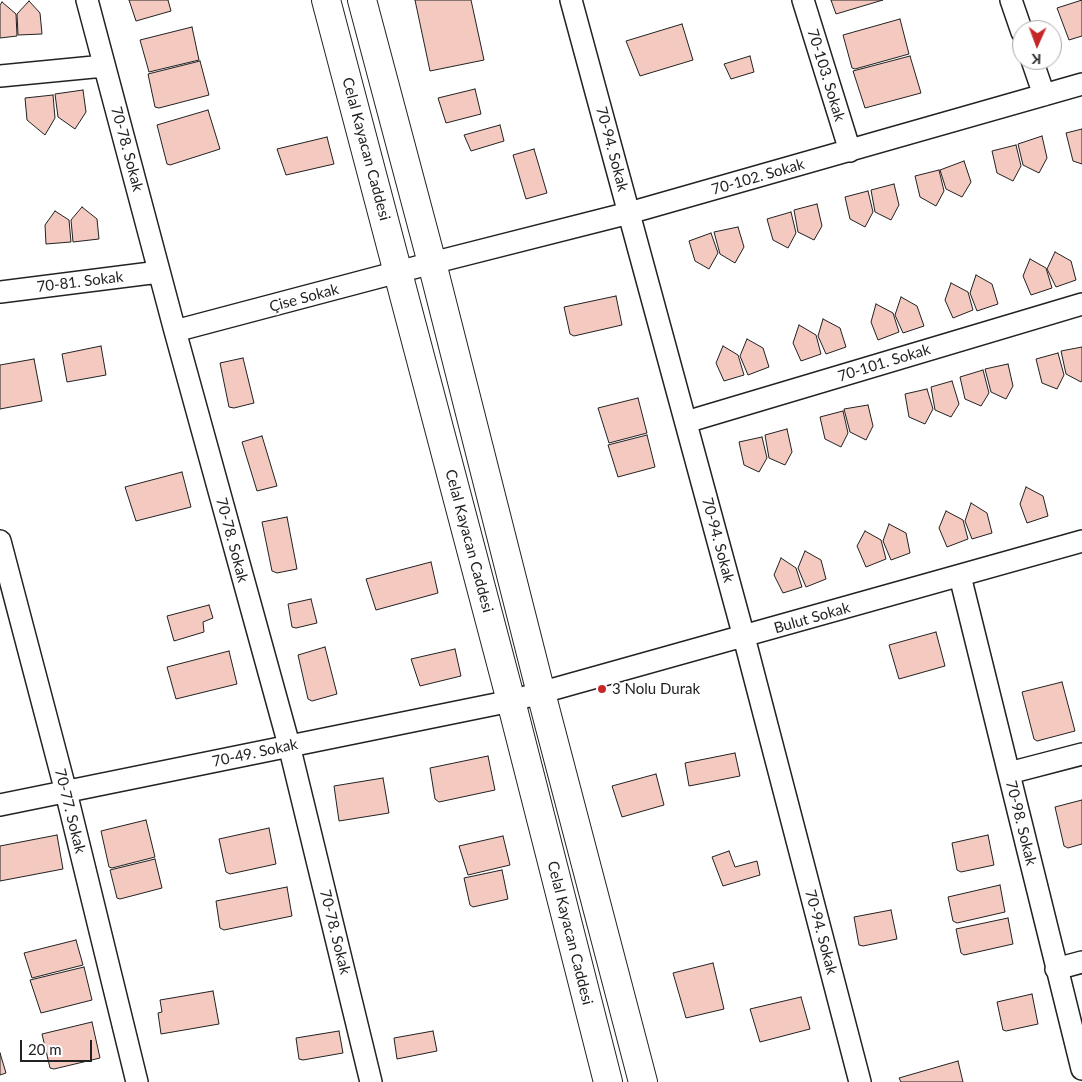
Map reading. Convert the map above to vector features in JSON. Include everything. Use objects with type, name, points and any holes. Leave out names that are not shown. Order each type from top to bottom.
[{"type":"street","name":"70-78. Sokak","points":[[87,0],[159,272],[289,746],[372,1082]]},
{"type":"street","name":"Celal Kayacan Caddesi","points":[[326,0],[511,701],[608,1082]]},
{"type":"street","points":[[362,0],[432,263],[541,693],[644,1082]]},
{"type":"street","name":"70-94. Sokak","points":[[571,0],[744,637],[860,1082]]},
{"type":"street","name":"70-103. Sokak","points":[[803,0],[850,151]]},
{"type":"street","points":[[1011,0],[1018,20]]},
{"type":"street","points":[[0,76],[104,66]]},
{"type":"street","points":[[1035,70],[1044,95]]},
{"type":"street","name":"70-102. Sokak","points":[[432,263],[629,214],[1082,84]]},
{"type":"street","name":"Çise Sokak","points":[[175,331],[432,263]]},
{"type":"street","name":"70-81. Sokak","points":[[0,292],[159,272]]},
{"type":"street","name":"70-101. Sokak","points":[[686,422],[1082,304]]},
{"type":"street","name":"70-77. Sokak","points":[[0,541],[66,792],[137,1082]]},
{"type":"street","name":"Bulut Sokak","points":[[541,693],[1082,542]]},
{"type":"street","name":"70-98. Sokak","points":[[960,576],[1082,1069]]},
{"type":"street","name":"70-49. Sokak","points":[[0,805],[511,701],[541,693]]},
{"type":"street","points":[[1009,773],[1082,754]]},
{"type":"street","points":[[1056,969],[1082,962]]},
{"type":"building","points":[[129,0],[168,0],[171,11],[136,21]]},
{"type":"building","points":[[415,0],[471,0],[484,60],[430,71]]},
{"type":"building","points":[[831,0],[883,0],[836,14]]},
{"type":"building","points":[[1082,0],[1082,36],[1069,40],[1057,8]]},
{"type":"building","points":[[29,1],[40,13],[42,34],[18,35],[17,14]]},
{"type":"building","points":[[2,2],[16,14],[17,36],[0,38],[0,5]]},
{"type":"building","points":[[900,19],[909,54],[855,69],[852,68],[843,35]]},
{"type":"building","points":[[682,24],[693,60],[640,76],[626,41]]},
{"type":"building","points":[[192,27],[199,60],[149,72],[140,40]]},
{"type":"building","points":[[750,56],[754,72],[731,79],[724,64]]},
{"type":"building","points":[[910,56],[921,93],[865,108],[853,71]]},
{"type":"building","points":[[200,61],[209,95],[159,108],[155,107],[148,74]]},
{"type":"building","points":[[475,89],[481,114],[446,123],[438,98]]},
{"type":"building","points":[[83,90],[86,112],[75,129],[58,117],[55,94]]},
{"type":"building","points":[[53,95],[55,118],[45,135],[27,120],[25,98]]},
{"type":"building","points":[[208,110],[220,149],[170,165],[167,164],[157,125]]},
{"type":"building","points":[[500,125],[504,141],[471,151],[464,135]]},
{"type":"building","points":[[1082,129],[1082,164],[1073,161],[1066,133]]},
{"type":"building","points":[[1042,136],[1047,158],[1039,173],[1023,165],[1018,144]]},
{"type":"building","points":[[327,137],[334,164],[286,175],[277,149]]},
{"type":"building","points":[[1016,145],[1021,166],[1013,181],[997,173],[992,151]]},
{"type":"building","points":[[534,149],[547,193],[526,199],[513,155]]},
{"type":"building","points":[[964,161],[971,182],[962,197],[946,189],[940,170]]},
{"type":"building","points":[[939,170],[944,191],[936,206],[920,197],[915,176]]},
{"type":"building","points":[[894,184],[899,205],[891,220],[875,212],[871,190]]},
{"type":"building","points":[[868,191],[873,212],[865,227],[850,219],[845,197]]},
{"type":"building","points":[[817,204],[822,226],[814,240],[798,232],[794,210]]},
{"type":"building","points":[[82,207],[97,219],[99,239],[73,242],[71,220]]},
{"type":"building","points":[[55,211],[69,220],[71,242],[46,244],[45,225]]},
{"type":"building","points":[[791,212],[796,233],[788,248],[773,240],[767,219]]},
{"type":"building","points":[[738,227],[744,247],[735,263],[720,254],[714,232]]},
{"type":"building","points":[[711,233],[718,253],[709,269],[695,261],[689,241]]},
{"type":"building","points":[[1055,252],[1071,261],[1076,280],[1056,287],[1047,269]]},
{"type":"building","points":[[1030,259],[1046,268],[1052,288],[1031,295],[1023,276]]},
{"type":"building","points":[[976,275],[992,284],[998,304],[977,311],[970,293]]},
{"type":"building","points":[[951,283],[968,292],[973,310],[953,318],[945,300]]},
{"type":"building","points":[[616,296],[622,325],[574,336],[570,334],[564,307]]},
{"type":"building","points":[[901,297],[917,306],[924,326],[903,333],[895,315]]},
{"type":"building","points":[[876,304],[893,313],[899,332],[878,340],[871,322]]},
{"type":"building","points":[[823,319],[840,328],[846,347],[826,354],[818,336]]},
{"type":"building","points":[[799,325],[816,335],[821,354],[801,361],[793,343]]},
{"type":"building","points":[[747,339],[763,348],[769,367],[748,375],[740,356]]},
{"type":"building","points":[[101,346],[106,375],[67,382],[62,354]]},
{"type":"building","points":[[723,346],[738,355],[744,375],[724,381],[716,363]]},
{"type":"building","points":[[1082,347],[1081,382],[1066,374],[1061,351]]},
{"type":"building","points":[[1058,353],[1064,375],[1057,389],[1042,383],[1036,359]]},
{"type":"building","points":[[243,358],[254,403],[234,408],[229,407],[220,363]]},
{"type":"building","points":[[34,359],[42,401],[0,409],[0,365]]},
{"type":"building","points":[[1008,364],[1013,386],[1006,399],[991,392],[985,369]]},
{"type":"building","points":[[983,370],[989,393],[981,406],[965,399],[960,377]]},
{"type":"building","points":[[952,381],[959,404],[951,417],[935,410],[931,387]]},
{"type":"building","points":[[927,389],[933,409],[925,424],[909,417],[905,394]]},
{"type":"building","points":[[638,398],[647,433],[609,443],[598,408]]},
{"type":"building","points":[[868,405],[873,426],[866,440],[850,432],[844,409]]},
{"type":"building","points":[[843,411],[848,433],[841,447],[825,439],[820,417]]},
{"type":"building","points":[[787,429],[792,452],[785,465],[769,458],[765,435]]},
{"type":"building","points":[[647,435],[655,467],[618,477],[608,445]]},
{"type":"building","points":[[262,436],[277,486],[257,491],[242,442]]},
{"type":"building","points":[[762,437],[767,458],[759,472],[744,465],[739,442]]},
{"type":"building","points":[[182,472],[191,507],[136,521],[125,487]]},
{"type":"building","points":[[1026,487],[1043,496],[1048,516],[1027,523],[1020,504]]},
{"type":"building","points":[[971,503],[987,513],[992,533],[972,539],[965,521]]},
{"type":"building","points":[[946,511],[963,520],[968,539],[947,547],[939,528]]},
{"type":"building","points":[[287,517],[297,569],[277,573],[272,571],[262,522]]},
{"type":"building","points":[[889,524],[906,533],[910,553],[891,560],[883,541]]},
{"type":"building","points":[[865,531],[881,540],[886,559],[866,567],[857,546]]},
{"type":"building","points":[[805,551],[821,560],[826,579],[806,587],[798,568]]},
{"type":"building","points":[[781,558],[796,568],[802,587],[783,593],[774,575]]},
{"type":"building","points":[[431,562],[438,593],[376,610],[366,579]]},
{"type":"building","points":[[311,599],[317,623],[296,628],[292,627],[288,604]]},
{"type":"building","points":[[209,605],[213,618],[203,622],[204,632],[174,641],[167,616]]},
{"type":"building","points":[[936,632],[945,666],[899,679],[889,645]]},
{"type":"building","points":[[325,647],[337,694],[312,701],[308,699],[298,655]]},
{"type":"building","points":[[455,649],[461,676],[420,686],[411,659]]},
{"type":"building","points":[[229,651],[237,684],[176,699],[167,667]]},
{"type":"building","points":[[1062,682],[1075,731],[1037,741],[1034,739],[1022,692]]},
{"type":"building","points":[[735,753],[740,776],[689,786],[685,763]]},
{"type":"building","points":[[488,756],[495,790],[439,802],[435,799],[430,768]]},
{"type":"building","points":[[656,774],[664,805],[622,817],[612,786]]},
{"type":"building","points":[[383,778],[389,813],[339,821],[334,786]]},
{"type":"building","points":[[1082,800],[1082,844],[1068,848],[1064,846],[1055,807]]},
{"type":"building","points":[[146,820],[155,857],[112,868],[109,867],[101,831]]},
{"type":"building","points":[[269,828],[276,864],[230,874],[226,872],[219,839]]},
{"type":"building","points":[[57,835],[63,869],[0,881],[0,846]]},
{"type":"building","points":[[988,835],[994,865],[961,872],[957,870],[952,843]]},
{"type":"building","points":[[503,836],[510,865],[468,875],[459,846]]},
{"type":"building","points":[[729,851],[735,867],[757,861],[760,875],[723,886],[712,857]]},
{"type":"building","points":[[155,859],[162,888],[120,899],[117,898],[110,870]]},
{"type":"building","points":[[502,870],[508,899],[473,907],[470,905],[464,878]]},
{"type":"building","points":[[1000,885],[1005,912],[957,923],[953,921],[948,897]]},
{"type":"building","points":[[287,887],[292,916],[224,930],[220,928],[216,901]]},
{"type":"building","points":[[891,910],[897,939],[863,946],[859,945],[854,917]]},
{"type":"building","points":[[1008,918],[1013,944],[964,955],[961,953],[956,929]]},
{"type":"building","points":[[76,940],[83,965],[32,978],[24,953]]},
{"type":"building","points":[[713,963],[724,1009],[686,1018],[673,973]]},
{"type":"building","points":[[84,967],[92,1000],[41,1013],[30,980]]},
{"type":"building","points":[[213,991],[219,1024],[161,1034],[158,1013],[162,1012],[160,1000]]},
{"type":"building","points":[[1032,994],[1038,1024],[1003,1030],[997,1002]]},
{"type":"building","points":[[801,997],[810,1029],[760,1042],[750,1009]]},
{"type":"building","points":[[92,1022],[100,1058],[54,1069],[50,1068],[42,1034]]},
{"type":"building","points":[[339,1031],[343,1053],[303,1060],[299,1059],[296,1038]]},
{"type":"building","points":[[433,1031],[437,1051],[397,1059],[394,1038]]},
{"type":"building","points":[[0,1053],[6,1073],[0,1075]]},
{"type":"building","points":[[958,1061],[963,1082],[901,1082],[899,1078]]},
{"type":"place","name":"3 Nolu Durak","points":[[602,689]]}]
